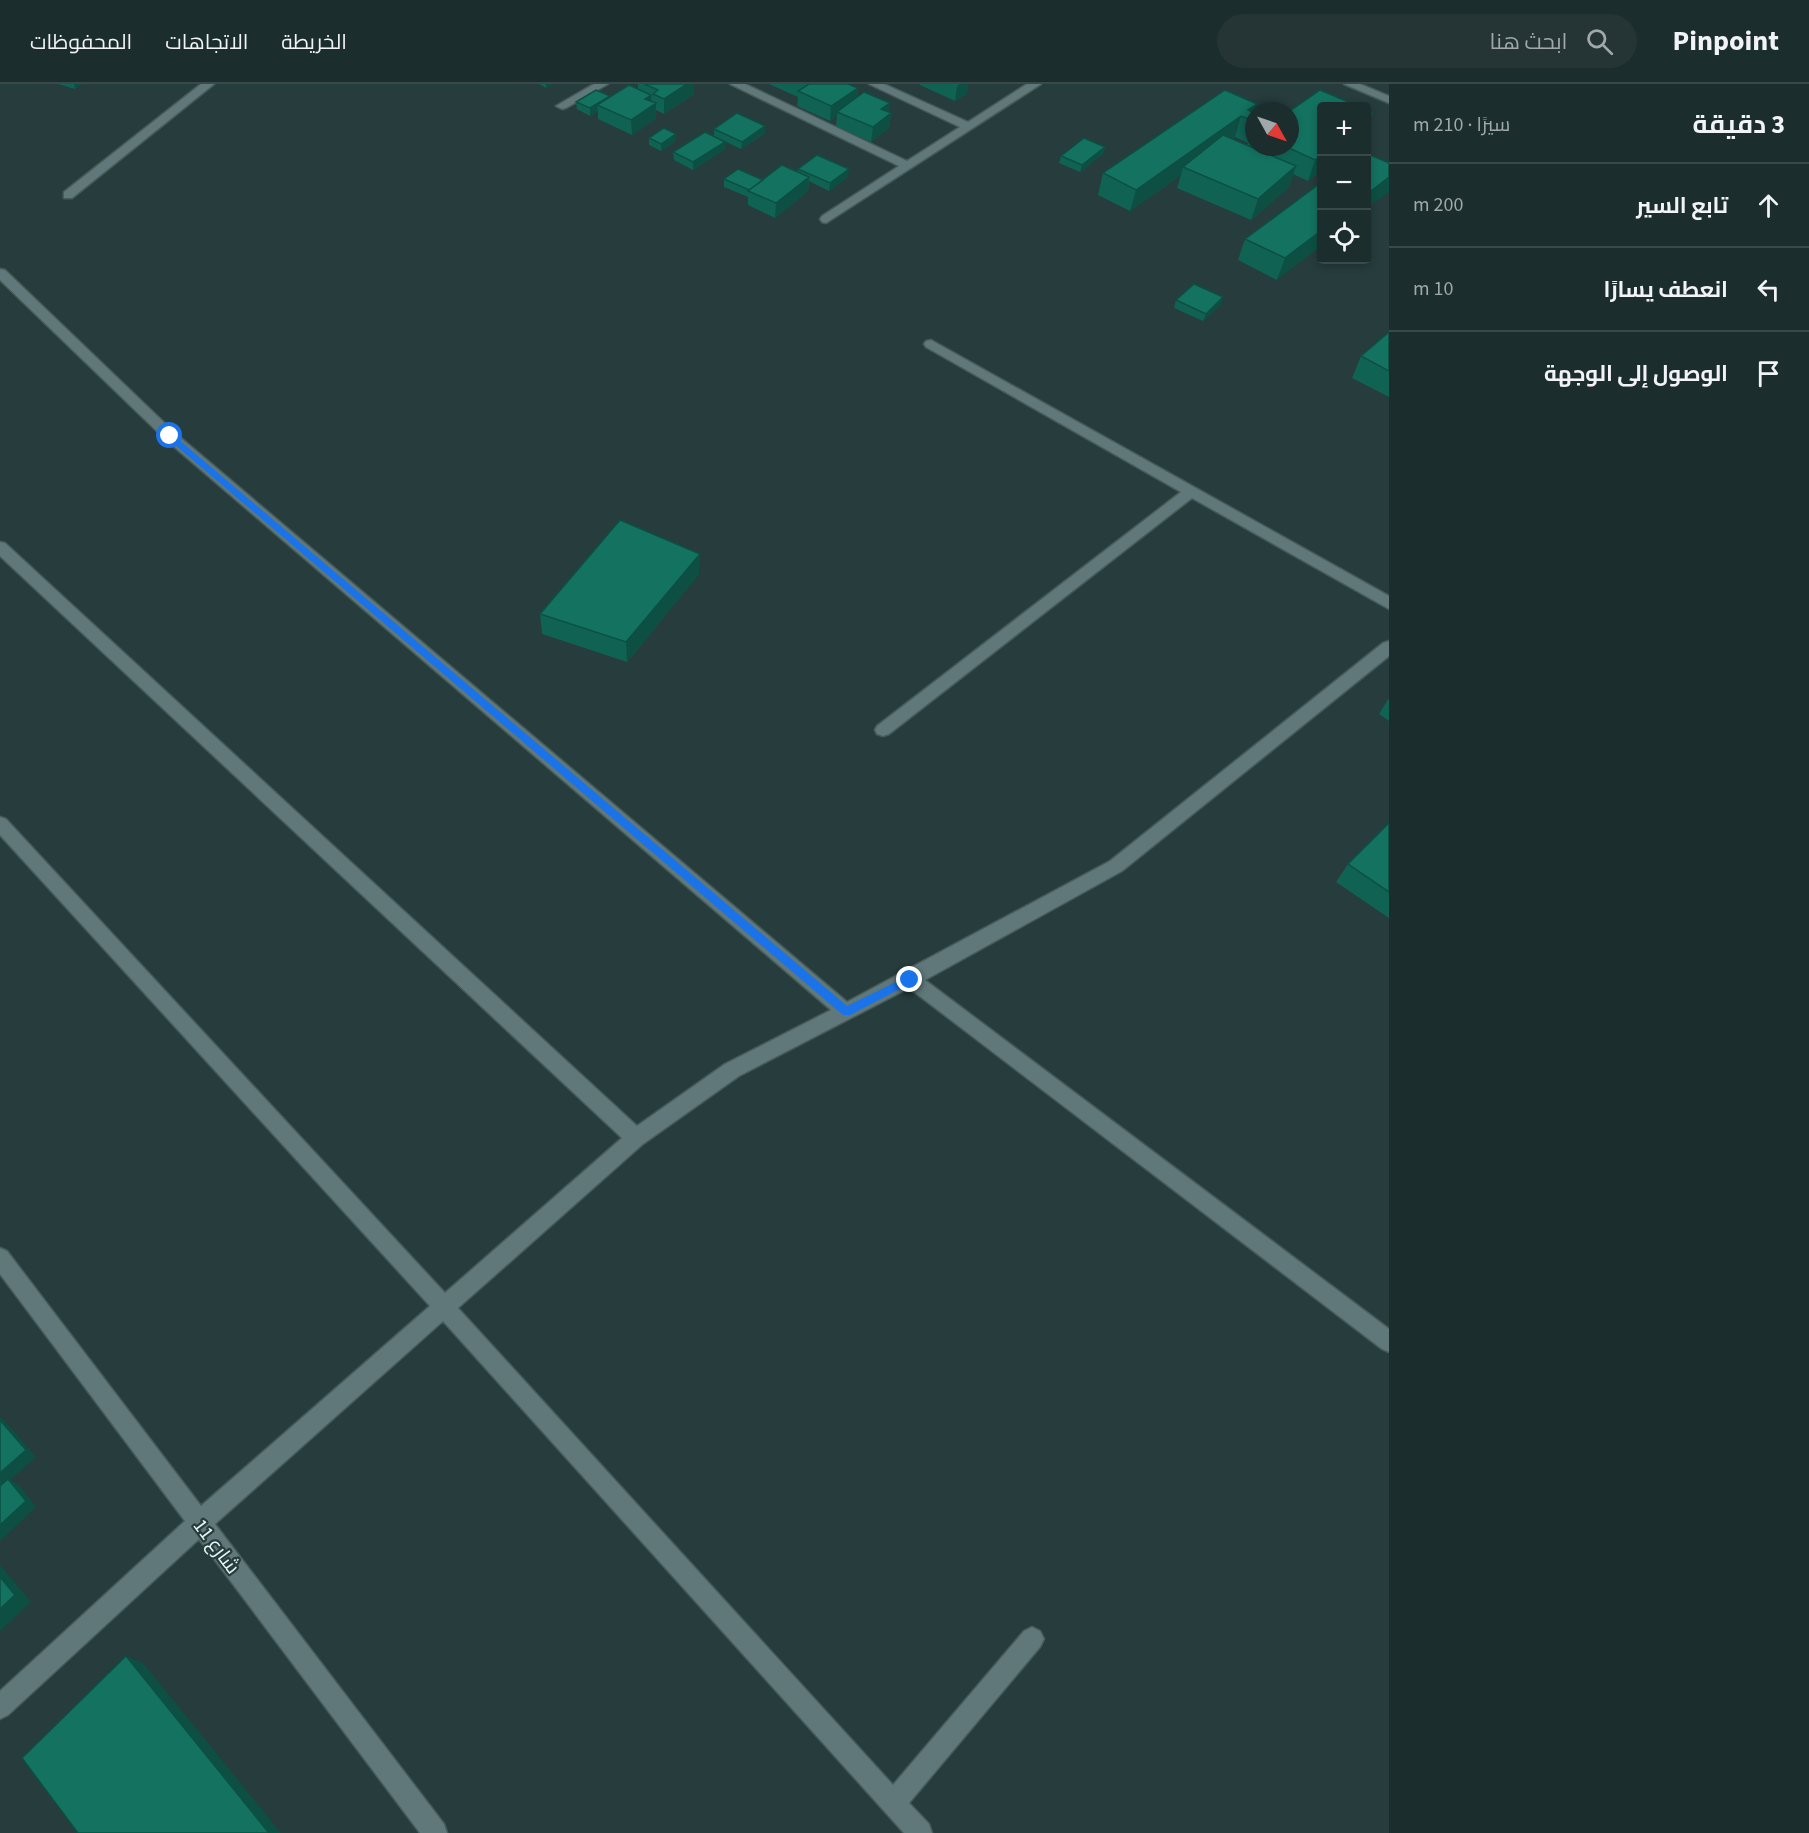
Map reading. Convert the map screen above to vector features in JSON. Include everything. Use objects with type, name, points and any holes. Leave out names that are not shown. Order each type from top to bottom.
[{"type":"street","points":[[68,195],[208,84]]},
{"type":"street","points":[[562,106],[602,84]]},
{"type":"street","points":[[736,84],[908,166]]},
{"type":"street","points":[[875,84],[969,127]]},
{"type":"street","points":[[826,219],[1035,84]]},
{"type":"street","points":[[1350,84],[1389,100]]},
{"type":"street","points":[[0,273],[170,436],[846,1012]]},
{"type":"street","points":[[930,344],[1389,603]]},
{"type":"street","points":[[883,730],[1191,491]]},
{"type":"street","points":[[0,547],[636,1138]]},
{"type":"street","points":[[0,1707],[199,1523],[636,1138],[732,1070],[910,980],[1116,866],[1389,647]]},
{"type":"street","points":[[0,824],[444,1307],[920,1833]]},
{"type":"street","points":[[910,980],[1389,1342]]},
{"type":"street","name":"شارع 11","points":[[0,1258],[435,1833]]},
{"type":"street","points":[[893,1803],[1032,1639]]},
{"type":"building","points":[[644,84],[687,84],[664,99],[653,94],[658,90]]},
{"type":"building","points":[[809,84],[848,84],[858,88],[831,106],[798,91]]},
{"type":"building","points":[[629,85],[651,95],[645,99],[656,103],[631,120],[597,105]]},
{"type":"building","points":[[596,90],[610,96],[590,108],[576,102]]},
{"type":"building","points":[[1225,90],[1252,102],[1245,102],[1245,118],[1241,116],[1136,190],[1103,173]]},
{"type":"building","points":[[1320,90],[1348,102],[1317,102],[1317,159],[1315,160],[1299,153],[1299,105]]},
{"type":"building","points":[[864,92],[890,103],[881,109],[891,113],[873,127],[837,112]]},
{"type":"building","points":[[737,113],[765,126],[742,142],[714,129]]},
{"type":"building","points":[[664,128],[676,134],[661,144],[649,138]]},
{"type":"building","points":[[705,132],[725,142],[693,162],[673,152]]},
{"type":"building","points":[[1223,135],[1245,144],[1245,156],[1272,156],[1296,166],[1258,199],[1183,167]]},
{"type":"building","points":[[1084,138],[1105,147],[1082,165],[1061,156]]},
{"type":"building","points":[[817,155],[849,169],[830,183],[798,169]]},
{"type":"building","points":[[1371,155],[1389,163],[1389,177],[1371,191]]},
{"type":"building","points":[[782,165],[809,177],[776,203],[748,191]]},
{"type":"building","points":[[738,169],[763,180],[749,190],[724,179]]},
{"type":"building","points":[[1317,186],[1317,234],[1285,258],[1245,239]]},
{"type":"building","points":[[1194,284],[1223,297],[1206,314],[1176,300]]},
{"type":"building","points":[[1389,332],[1389,371],[1361,356]]},
{"type":"building","points":[[620,520],[700,554],[626,642],[540,614]]},
{"type":"building","points":[[1389,823],[1389,892],[1348,864]]},
{"type":"building","points":[[0,1420],[26,1450],[0,1473]]},
{"type":"building","points":[[8,1479],[26,1501],[0,1525],[0,1486]]},
{"type":"building","points":[[0,1577],[15,1595],[0,1609]]},
{"type":"building","points":[[126,1656],[269,1833],[78,1833],[22,1758]]},
{"type":"route","points":[[170,436],[846,1012],[910,980]]}]
